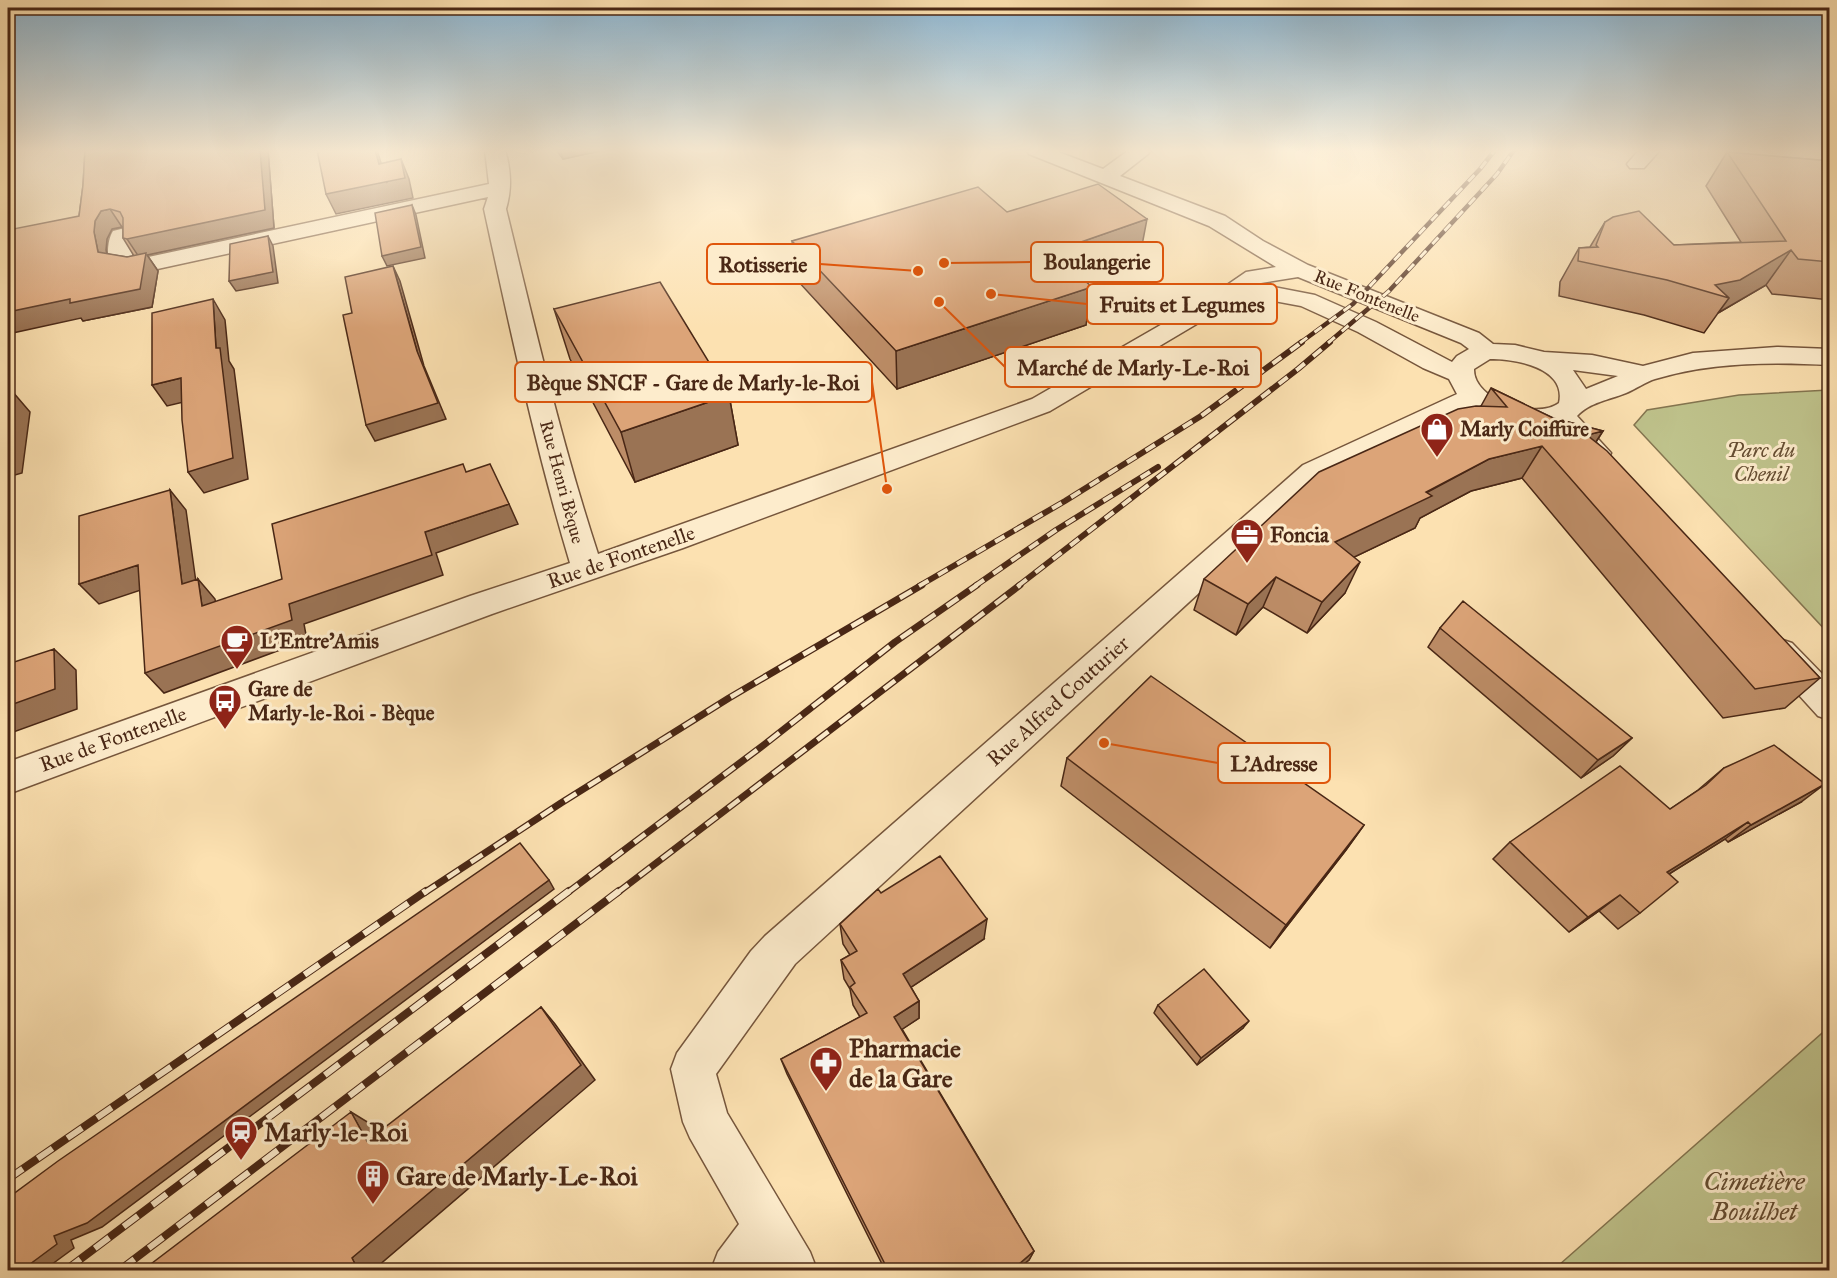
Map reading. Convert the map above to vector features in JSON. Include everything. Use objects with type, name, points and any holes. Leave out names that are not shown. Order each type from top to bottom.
[{"type":"street","points":[[121,236],[120,264],[139,266],[401,210]]},
{"type":"street","name":"Rue Henri Bèque","points":[[495,210],[525,339],[586,569]]},
{"type":"street","points":[[1188,210],[1217,221],[1255,246],[1300,270]]},
{"type":"street","name":"Rue Fontenelle","points":[[1219,301],[1254,277],[1300,270],[1470,338],[1487,351]]},
{"type":"street","name":"Rue Fontenelle","points":[[1219,301],[1263,292],[1307,300],[1367,327],[1432,363],[1466,385],[1488,405],[1526,417],[1545,418],[1643,374]]},
{"type":"street","name":"Rue de Fontenelle","points":[[8,778],[305,668],[836,482],[1041,405],[1219,301]]},
{"type":"street","points":[[1487,351],[1505,351],[1539,360],[1592,363],[1643,374],[1693,361],[1777,355],[1830,357]]},
{"type":"street","name":"Rue Alfred Couturier","points":[[767,1226],[706,1122],[693,1069],[766,966],[780,950],[1313,472],[1466,385],[1461,366],[1467,359],[1487,351]]},
{"type":"street","points":[[1539,360],[1569,379],[1575,391],[1567,408],[1617,475]]},
{"type":"street","points":[[1759,629],[1830,706]]},
{"type":"street","points":[[736,1270],[767,1226],[792,1270]]},
{"type":"green space","name":"Parc du Chenil","points":[[1830,390],[1829,634],[1634,425],[1647,410],[1739,395]]},
{"type":"green space","name":"Cimetière Bouilhet","points":[[1829,1027],[1829,1270],[1555,1270],[1559,1265]]},
{"type":"building","points":[[80,210],[107,210],[101,211],[95,221],[94,232],[98,252],[127,257],[146,253],[140,289],[70,303],[70,299],[8,312],[8,230],[79,216]]},
{"type":"building","points":[[112,210],[265,210],[127,239],[123,238],[123,218],[120,212]]},
{"type":"building","points":[[391,210],[413,210],[421,247],[382,256],[375,213]]},
{"type":"building","points":[[900,210],[1004,210],[1007,212],[1015,210],[1134,210],[1147,219],[1052,252],[1092,287],[896,351],[792,241]]},
{"type":"building","points":[[1765,210],[1830,210],[1830,262],[1798,259],[1791,250],[1740,280],[1715,285],[1729,298],[1667,280],[1578,261],[1579,248],[1598,247],[1596,245],[1605,222],[1613,217],[1639,211],[1674,245],[1786,241]]},
{"type":"building","points":[[268,236],[273,272],[229,281],[230,244]]},
{"type":"building","points":[[393,266],[417,351],[438,403],[366,425],[343,315],[352,313],[345,277]]},
{"type":"building","points":[[660,282],[729,395],[621,432],[554,309]]},
{"type":"building","points":[[213,299],[216,348],[220,348],[233,458],[188,472],[182,420],[181,378],[152,385],[152,313]]},
{"type":"building","points":[[1491,388],[1553,418],[1603,431],[1587,435],[1607,451],[1820,678],[1755,689],[1542,446],[1489,459],[1426,492],[1432,496],[1335,542],[1360,562],[1322,602],[1276,577],[1248,604],[1204,579],[1319,472],[1458,409],[1476,406],[1507,407]]},
{"type":"building","points":[[12,391],[8,423],[8,392]]},
{"type":"building","points":[[463,464],[466,472],[490,464],[509,504],[425,532],[432,555],[289,604],[292,620],[145,673],[138,565],[79,584],[79,516],[170,490],[182,584],[198,579],[202,606],[282,579],[272,524]]},
{"type":"building","points":[[1463,601],[1632,738],[1598,760],[1440,628]]},
{"type":"building","points":[[54,649],[55,689],[8,706],[8,664]]},
{"type":"building","points":[[1151,676],[1364,825],[1286,925],[1067,758]]},
{"type":"building","points":[[1774,745],[1825,784],[1751,825],[1748,822],[1667,872],[1678,882],[1640,913],[1620,895],[1588,917],[1510,842],[1620,766],[1670,809],[1706,785],[1724,768]]},
{"type":"building","points":[[520,843],[549,880],[87,1223],[54,1236],[57,1244],[22,1270],[8,1270],[8,1198],[58,1161]]},
{"type":"building","points":[[940,856],[987,919],[903,974],[919,1001],[894,1017],[1034,1251],[1018,1265],[1021,1270],[888,1270],[781,1059],[867,1013],[850,987],[855,983],[841,960],[857,951],[840,924],[878,889],[881,893]]},
{"type":"building","points":[[1204,969],[1249,1021],[1201,1058],[1158,1005]]},
{"type":"building","points":[[541,1007],[581,1065],[352,1258],[358,1270],[143,1270],[351,1112],[367,1141]]},
{"type":"railway","points":[[1300,343],[1353,304],[1442,210]]},
{"type":"railway","points":[[1328,343],[1389,291],[1464,210]]},
{"type":"railway","points":[[919,586],[1065,501],[1201,416],[1302,342]]},
{"type":"railway","points":[[1018,586],[1330,342]]},
{"type":"railway","points":[[975,586],[1056,530],[1158,467]]},
{"type":"railway","points":[[424,893],[561,803],[729,698],[922,585]]},
{"type":"railway","points":[[567,893],[765,744],[895,642],[977,585]]},
{"type":"railway","points":[[617,893],[1020,585]]},
{"type":"railway","points":[[8,1179],[426,891]]},
{"type":"railway","points":[[66,1270],[569,891]]},
{"type":"railway","points":[[120,1270],[619,891]]},
{"type":"place","name":"Boulangerie","points":[[944,263]]},
{"type":"place","name":"Rotisserie","points":[[918,271]]},
{"type":"place","name":"Fruits et Legumes","points":[[991,294]]},
{"type":"place","name":"Marché de Marly-Le-Roi","points":[[939,302]]},
{"type":"place","name":"Marly Coiffure","points":[[1437,458]]},
{"type":"place","name":"Bèque SNCF - Gare de Marly-le-Roi","points":[[887,489]]},
{"type":"place","name":"Foncia","points":[[1247,564]]},
{"type":"place","name":"L'Entre'Amis","points":[[237,670]]},
{"type":"place","name":"Gare de Marly-le-Roi - Bèque","points":[[225,730]]},
{"type":"place","name":"L'Adresse","points":[[1104,743]]},
{"type":"place","name":"Pharmacie de la Gare","points":[[826,1092]]},
{"type":"place","name":"Marly-le-Roi","points":[[241,1161]]},
{"type":"place","name":"Gare de Marly-Le-Roi","points":[[373,1205]]}]
